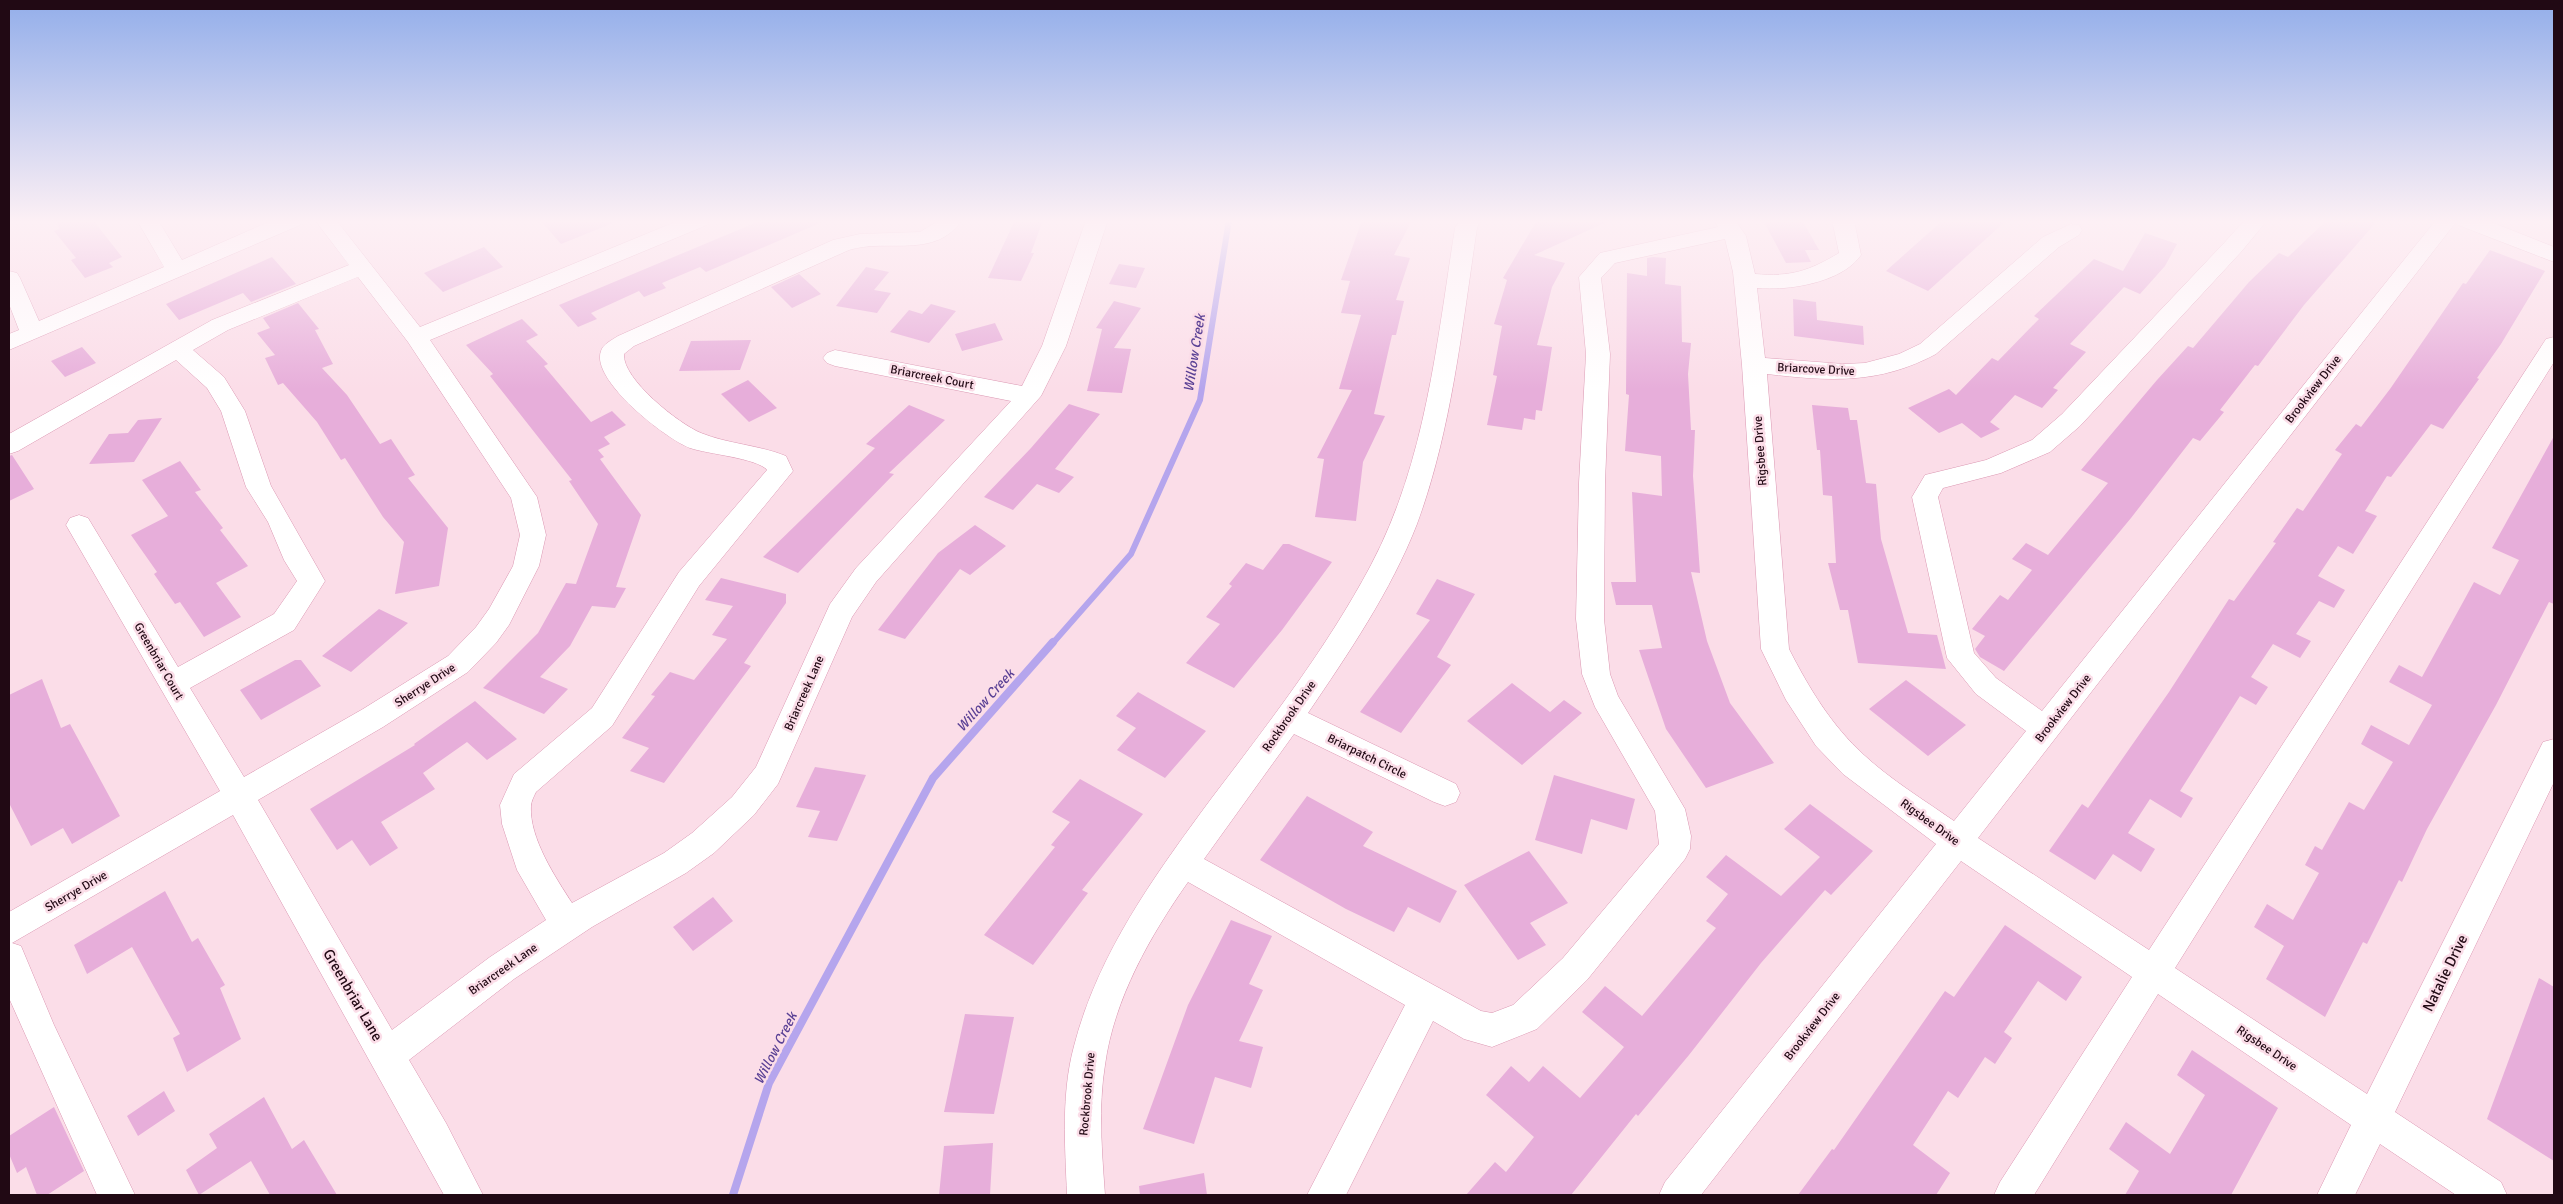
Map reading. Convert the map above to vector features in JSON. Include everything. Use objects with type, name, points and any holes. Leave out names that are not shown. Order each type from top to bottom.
[{"type":"street","points":[[9,343],[160,276]]},
{"type":"street","points":[[9,445],[220,325],[341,276]]},
{"type":"street","name":"Sherrye Drive","points":[[9,929],[373,718],[458,664],[486,635],[500,617],[514,593],[526,566],[533,535],[524,496],[416,337],[368,276]]},
{"type":"street","points":[[416,337],[563,276]]},
{"type":"street","points":[[568,924],[533,870],[518,824],[515,805],[525,783],[602,717],[689,579],[780,471],[777,462],[762,456],[692,439],[668,426],[623,381],[612,364],[612,351],[626,341],[771,276]]},
{"type":"street","name":"Briarcreek Lane","points":[[387,1055],[502,968],[568,924],[675,863],[704,843],[743,806],[767,775],[840,612],[866,575],[1030,396],[1054,346],[1078,276]]},
{"type":"street","name":"Rockbrook Drive","points":[[1086,1195],[1082,1122],[1090,1048],[1112,981],[1141,924],[1289,718],[1346,631],[1386,562],[1413,497],[1431,434],[1458,276]]},
{"type":"street","points":[[1183,863],[1468,1024],[1492,1030],[1525,1018],[1575,969],[1674,849],[1675,836],[1670,809],[1605,698],[1596,674],[1590,619],[1592,483],[1598,354],[1591,276]]},
{"type":"street","name":"Rigsbee Drive","points":[[1744,276],[1754,365],[1775,649],[1783,669],[1796,692],[1827,737],[1854,765],[1958,842],[2488,1195]]},
{"type":"street","points":[[1744,280],[1794,282],[1816,276]]},
{"type":"street","name":"Briarcove Drive","points":[[1754,365],[1851,372],[1881,369],[1908,361],[1928,349],[2012,276]]},
{"type":"street","points":[[2045,729],[1986,686],[1961,658],[1925,497],[1934,481],[1992,467],[2041,446],[2071,420],[2206,276]]},
{"type":"street","name":"Brookview Drive","points":[[1678,1195],[2403,276]]},
{"type":"street","points":[[9,278],[32,332]]},
{"type":"street","points":[[2013,1195],[2155,973],[2318,711],[2378,623],[2554,344]]},
{"type":"street","points":[[172,684],[284,622],[311,581],[297,560],[280,521],[259,487],[233,411],[216,383],[178,350]]},
{"type":"street","name":"Briarcreek Court","points":[[835,358],[1030,396]]},
{"type":"street","name":"Greenbriar Court","points":[[79,525],[239,796]]},
{"type":"street","name":"Briarpatch Circle","points":[[1289,718],[1445,793]]},
{"type":"street","name":"Natalie Drive","points":[[2336,1195],[2554,751]]},
{"type":"street","name":"Greenbriar Lane","points":[[239,796],[387,1055],[464,1195]]},
{"type":"street","points":[[9,957],[41,1035],[116,1195]]},
{"type":"street","points":[[1326,1195],[1426,1000]]},
{"type":"building","points":[[229,276],[289,276],[296,284],[251,302],[243,293],[179,320],[166,304]]},
{"type":"building","points":[[427,276],[481,276],[443,292]]},
{"type":"building","points":[[628,276],[678,276],[662,283],[666,288],[644,297],[639,291],[591,313],[597,319],[578,327],[559,305]]},
{"type":"building","points":[[794,276],[801,276],[821,294],[792,308],[771,287]]},
{"type":"building","points":[[859,276],[886,276],[874,290],[891,293],[877,313],[836,306]]},
{"type":"building","points":[[989,276],[1023,276],[1021,281],[988,278]]},
{"type":"building","points":[[1113,276],[1141,276],[1136,288],[1109,284]]},
{"type":"building","points":[[1342,276],[1404,276],[1396,300],[1404,301],[1396,335],[1392,335],[1374,414],[1385,416],[1363,462],[1356,521],[1315,517],[1324,459],[1317,458],[1352,390],[1339,389],[1361,315],[1341,313],[1350,281],[1341,280]]},
{"type":"building","points":[[1504,276],[1558,276],[1552,287],[1537,345],[1552,347],[1542,411],[1536,410],[1535,420],[1524,418],[1522,430],[1487,425],[1497,376],[1493,375],[1502,326],[1494,324],[1507,280],[1503,278]]},
{"type":"building","points":[[1627,276],[1665,276],[1665,284],[1681,286],[1682,342],[1691,343],[1688,374],[1691,430],[1695,430],[1693,476],[1700,573],[1691,572],[1707,641],[1730,703],[1774,763],[1706,788],[1666,729],[1639,650],[1662,648],[1652,605],[1616,605],[1611,582],[1636,582],[1632,492],[1662,496],[1661,456],[1625,451],[1629,395],[1626,394]]},
{"type":"building","points":[[1897,276],[1944,276],[1928,291]]},
{"type":"building","points":[[2076,276],[2156,276],[2140,294],[2124,287],[2070,344],[2086,352],[2053,388],[2058,390],[2042,408],[2015,395],[1990,422],[2000,429],[1981,438],[1962,423],[1939,433],[1908,408],[1949,389],[1956,395],[1992,358],[1998,361],[2039,319],[2034,316]]},
{"type":"building","points":[[2255,276],[2329,276],[2304,305],[2258,366],[2255,365],[2220,410],[2224,412],[2200,441],[2193,438],[2131,518],[2004,671],[1980,657],[1975,649],[1985,636],[1972,629],[2000,595],[2008,600],[2032,570],[2012,559],[2026,543],[2048,555],[2108,483],[2081,470],[2157,380],[2188,346],[2193,348]]},
{"type":"building","points":[[2472,276],[2542,276],[2501,344],[2477,378],[2479,379],[2443,429],[2431,424],[2391,477],[2387,476],[2365,511],[2377,516],[2353,554],[2338,546],[2318,576],[2345,590],[2334,608],[2319,601],[2296,634],[2311,641],[2300,658],[2273,644],[2251,677],[2268,687],[2256,705],[2240,696],[2180,791],[2193,798],[2181,818],[2150,799],[2128,833],[2155,849],[2141,872],[2113,854],[2095,880],[2049,851],[2082,804],[2088,808],[2169,692],[2229,599],[2234,601],[2276,543],[2273,542],[2297,508],[2303,511],[2342,454],[2335,450],[2356,424],[2361,427],[2390,389],[2463,283],[2466,284]]},
{"type":"building","points":[[1793,299],[1816,302],[1817,320],[1863,326],[1864,345],[1794,336]]},
{"type":"building","points":[[1114,301],[1141,308],[1114,348],[1131,349],[1122,393],[1087,391],[1102,329],[1096,328]]},
{"type":"building","points":[[298,303],[319,329],[315,330],[333,364],[322,368],[347,395],[380,444],[391,439],[415,475],[408,478],[448,528],[439,586],[395,594],[404,542],[383,517],[345,458],[341,460],[317,422],[283,383],[278,385],[265,358],[275,355],[257,333],[270,328],[263,318]]},
{"type":"building","points":[[931,304],[956,311],[929,343],[890,332],[909,310],[922,314]]},
{"type":"building","points":[[522,319],[538,335],[526,341],[548,364],[544,366],[591,422],[612,411],[626,425],[604,437],[610,444],[598,450],[604,457],[600,459],[641,515],[616,587],[626,588],[615,608],[592,606],[570,646],[540,677],[568,689],[544,714],[483,688],[538,633],[566,583],[576,584],[598,524],[569,481],[572,480],[490,376],[493,374],[466,345]]},
{"type":"building","points":[[995,323],[1003,340],[962,351],[955,334]]},
{"type":"building","points":[[751,340],[740,370],[679,371],[691,341]]},
{"type":"building","points":[[82,347],[96,363],[65,377],[51,361]]},
{"type":"building","points":[[748,380],[777,408],[749,422],[721,394]]},
{"type":"building","points":[[1069,404],[1100,414],[1055,469],[1074,477],[1059,493],[1037,484],[1013,510],[984,497],[1031,448]]},
{"type":"building","points":[[909,405],[945,420],[889,473],[894,474],[798,573],[763,557],[875,448],[866,444]]},
{"type":"building","points":[[1812,405],[1848,408],[1850,420],[1857,420],[1866,483],[1876,484],[1881,539],[1908,633],[1937,635],[1946,669],[1858,663],[1848,610],[1840,610],[1828,563],[1836,563],[1832,496],[1823,495],[1820,450],[1817,450]]},
{"type":"building","points":[[162,418],[134,462],[89,464],[109,434],[128,433],[138,420]]},
{"type":"building","points":[[2554,436],[2554,604],[2549,602],[2496,705],[2427,829],[2402,882],[2399,880],[2367,944],[2363,942],[2325,1017],[2266,979],[2284,946],[2254,927],[2267,904],[2293,920],[2319,873],[2305,865],[2315,846],[2322,850],[2349,802],[2364,810],[2393,762],[2361,744],[2371,725],[2409,745],[2432,705],[2389,682],[2399,665],[2422,677],[2474,582],[2500,595],[2519,560],[2492,548]]},
{"type":"building","points":[[12,455],[34,489],[9,501],[9,456]]},
{"type":"building","points":[[180,461],[201,490],[195,492],[223,528],[220,530],[248,566],[216,583],[241,617],[204,637],[180,602],[175,604],[154,574],[157,572],[131,535],[168,516],[142,480]]},
{"type":"building","points":[[975,525],[1006,546],[970,575],[960,569],[905,639],[878,630],[938,553]]},
{"type":"building","points":[[1283,544],[1289,544],[1332,562],[1282,630],[1234,688],[1186,663],[1220,624],[1206,617],[1232,586],[1229,584],[1246,563],[1263,570]]},
{"type":"building","points":[[721,578],[786,594],[786,603],[744,663],[751,666],[664,783],[630,771],[649,748],[622,738],[655,696],[651,695],[670,672],[694,680],[727,639],[712,635],[733,606],[705,600]]},
{"type":"building","points":[[1437,579],[1475,594],[1437,657],[1451,665],[1401,733],[1360,712],[1430,620],[1416,614]]},
{"type":"building","points":[[379,609],[408,623],[351,672],[322,656]]},
{"type":"building","points":[[295,660],[301,660],[321,686],[261,720],[240,690]]},
{"type":"building","points":[[42,679],[61,728],[70,724],[120,816],[72,844],[63,828],[31,846],[9,803],[9,695]]},
{"type":"building","points":[[1906,680],[1966,725],[1928,756],[1869,709]]},
{"type":"building","points":[[1512,683],[1550,712],[1564,700],[1582,713],[1522,765],[1467,721]]},
{"type":"building","points":[[1138,692],[1206,731],[1165,778],[1117,750],[1136,728],[1116,716]]},
{"type":"building","points":[[475,701],[517,739],[487,760],[467,742],[423,773],[435,789],[381,822],[398,848],[370,866],[352,840],[337,850],[310,809],[415,745]]},
{"type":"building","points":[[815,767],[866,775],[837,841],[808,837],[820,811],[796,807]]},
{"type":"building","points":[[1554,775],[1635,799],[1627,830],[1591,819],[1582,854],[1535,840]]},
{"type":"building","points":[[1080,779],[1143,814],[1082,890],[1088,893],[1033,965],[984,935],[1055,847],[1051,845],[1070,822],[1052,812]]},
{"type":"building","points":[[1307,796],[1373,832],[1363,846],[1457,891],[1440,923],[1408,907],[1394,932],[1346,909],[1260,860]]},
{"type":"building","points":[[1810,804],[1873,851],[1831,895],[1825,890],[1761,963],[1689,1055],[1638,1116],[1636,1114],[1571,1195],[1466,1195],[1495,1162],[1506,1172],[1534,1137],[1486,1095],[1511,1066],[1529,1082],[1543,1066],[1580,1098],[1624,1047],[1582,1012],[1605,986],[1642,1016],[1716,928],[1706,921],[1728,894],[1706,877],[1726,855],[1781,896],[1820,857],[1784,829]]},
{"type":"building","points":[[1529,851],[1568,903],[1530,923],[1546,945],[1518,960],[1464,885]]},
{"type":"building","points":[[165,891],[192,942],[198,938],[225,985],[220,988],[241,1039],[187,1072],[173,1038],[180,1034],[132,947],[87,974],[74,945]]},
{"type":"building","points":[[713,897],[733,921],[693,951],[673,927]]},
{"type":"building","points":[[1231,920],[1272,936],[1249,984],[1263,990],[1239,1041],[1263,1047],[1251,1088],[1215,1077],[1194,1144],[1143,1129],[1188,1005]]},
{"type":"building","points":[[2005,925],[2082,977],[2066,1001],[2038,981],[2004,1032],[2012,1038],[1995,1064],[1985,1057],[1958,1098],[1948,1091],[1913,1145],[1950,1173],[1936,1195],[1798,1195],[1832,1149],[1834,1150],[1945,991],[1954,997]]},
{"type":"building","points":[[2539,978],[2554,987],[2554,1161],[2487,1119]]},
{"type":"building","points":[[965,1014],[1014,1017],[994,1114],[944,1112]]},
{"type":"building","points":[[2192,1050],[2278,1108],[2231,1195],[2125,1195],[2139,1171],[2109,1149],[2126,1122],[2170,1154],[2205,1095],[2177,1075]]},
{"type":"building","points":[[164,1091],[175,1111],[138,1136],[127,1116]]},
{"type":"building","points":[[264,1097],[292,1149],[304,1140],[337,1195],[270,1195],[251,1161],[199,1195],[186,1170],[217,1148],[209,1134]]},
{"type":"building","points":[[54,1107],[84,1171],[47,1195],[37,1195],[26,1167],[17,1173],[9,1154],[9,1136]]},
{"type":"building","points":[[993,1143],[990,1195],[939,1195],[944,1146]]},
{"type":"building","points":[[1204,1173],[1207,1195],[1140,1195],[1139,1186]]},
{"type":"waterway","name":"Willow Creek","points":[[1052,644],[1131,554],[1200,400],[1220,276]]},
{"type":"waterway","name":"Willow Creek","points":[[733,1195],[769,1083],[933,778],[1053,642]]}]
